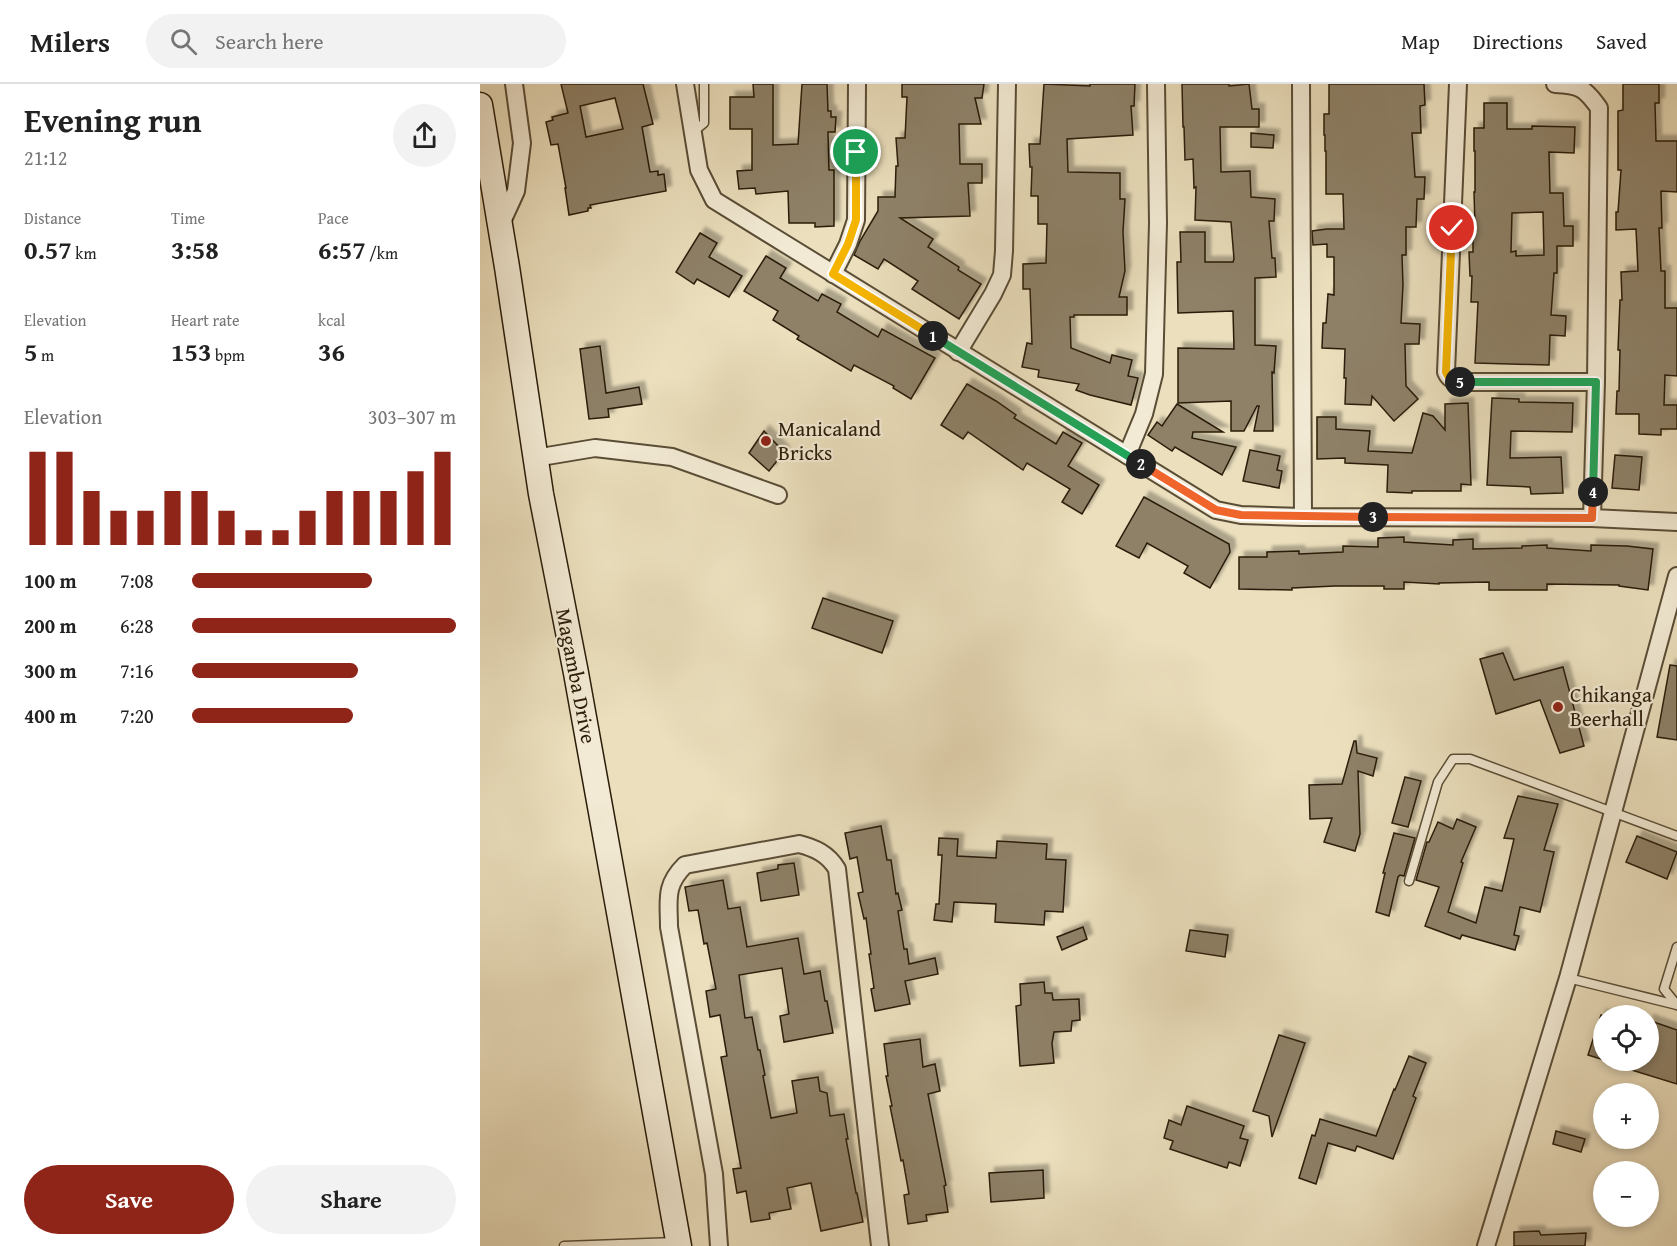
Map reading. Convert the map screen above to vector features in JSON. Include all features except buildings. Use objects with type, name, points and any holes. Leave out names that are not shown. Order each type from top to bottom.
[{"type":"street","points":[[500,227],[516,191],[522,143],[514,84]]},
{"type":"street","points":[[686,84],[699,170],[714,200],[1216,510],[1241,515],[1303,517],[1592,518],[1677,522]]},
{"type":"street","points":[[833,274],[848,244],[856,220],[857,84]]},
{"type":"street","points":[[958,352],[1002,275],[1007,84]]},
{"type":"street","points":[[1127,455],[1144,414],[1154,374],[1158,223],[1156,84]]},
{"type":"street","points":[[1302,84],[1303,517]]},
{"type":"street","points":[[1458,84],[1446,372],[1452,380],[1460,382],[1596,382]]},
{"type":"street","points":[[1555,84],[1581,88],[1588,93],[1599,108],[1592,518]]},
{"type":"street","name":"Magamba Drive","points":[[480,105],[543,506],[578,684],[679,1244]]},
{"type":"street","points":[[535,458],[595,448],[672,457],[778,495]]},
{"type":"street","points":[[1486,1246],[1568,978],[1677,576]]},
{"type":"street","points":[[719,1246],[714,1174],[669,927],[669,889],[674,875],[685,865],[799,844],[819,851],[830,858],[837,868],[880,1246]]},
{"type":"lane","points":[[693,132],[704,123],[704,84]]},
{"type":"lane","points":[[1409,881],[1438,782],[1453,759],[1470,759],[1677,836]]},
{"type":"lane","points":[[1677,946],[1664,989],[1677,1005]]},
{"type":"lane","points":[[1568,978],[1677,1005]]},
{"type":"lane","points":[[564,1246],[679,1244]]},
{"type":"place","name":"Manicaland Bricks","points":[[766,441]]},
{"type":"place","name":"Chikanga Beerhall","points":[[1558,707]]},
{"type":"route","points":[[856,152],[856,220],[848,244],[833,274],[1216,510],[1241,515],[1303,517],[1592,518],[1596,382],[1460,382],[1452,380],[1446,372],[1452,228]]}]
